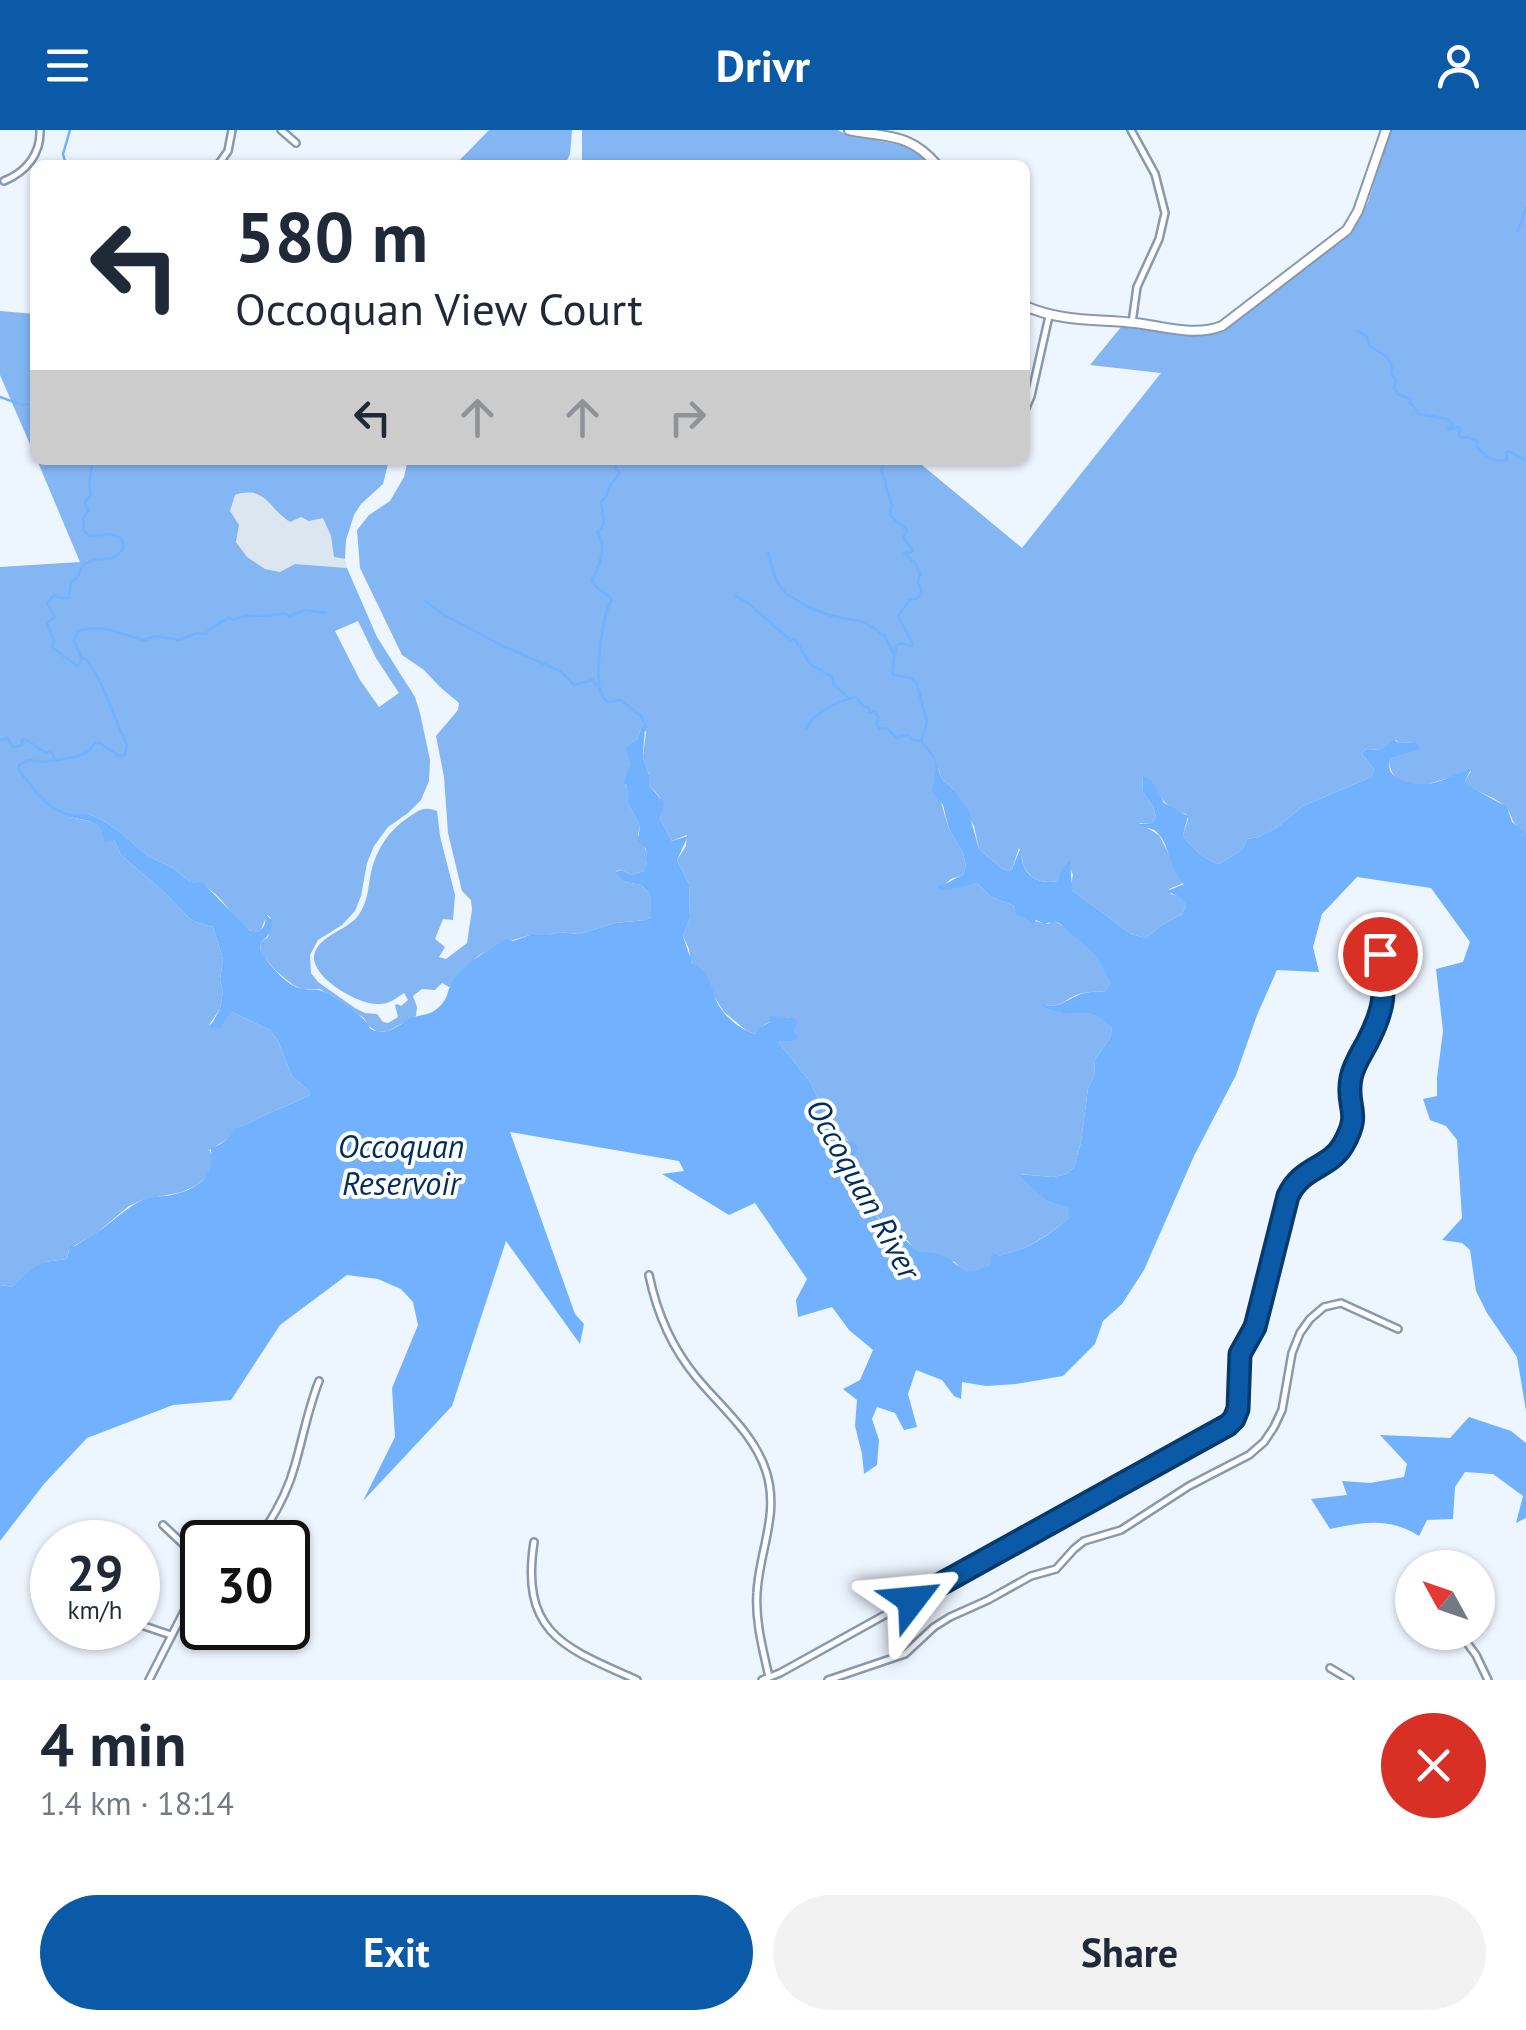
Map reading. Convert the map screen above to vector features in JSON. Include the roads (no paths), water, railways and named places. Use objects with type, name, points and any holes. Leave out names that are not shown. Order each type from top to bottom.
[{"type":"street","points":[[32,160],[40,143],[40,130]]},
{"type":"street","points":[[222,160],[228,151],[232,130]]},
{"type":"street","points":[[281,130],[296,142]]},
{"type":"street","points":[[849,130],[905,140],[932,160]]},
{"type":"street","points":[[1131,130],[1154,174],[1165,213],[1138,287],[1132,322]]},
{"type":"street","points":[[1030,308],[1050,316],[1206,331],[1222,326],[1342,235],[1358,211],[1386,130]]},
{"type":"street","points":[[4,181],[30,162]]},
{"type":"street","points":[[1030,398],[1050,316]]},
{"type":"street","points":[[649,1274],[656,1309],[672,1343],[752,1442],[768,1478],[771,1522],[756,1606],[767,1679],[1234,1419],[1238,1409],[1240,1354],[1255,1327],[1288,1196],[1298,1179],[1338,1152],[1354,1124],[1351,1077],[1379,1018],[1384,996],[1380,954]]},
{"type":"street","points":[[828,1680],[905,1654],[950,1617],[1031,1576],[1056,1569],[1084,1541],[1120,1530],[1189,1486],[1249,1455],[1274,1427],[1282,1410],[1296,1343],[1310,1319],[1324,1307],[1341,1302],[1398,1329]]},
{"type":"street","points":[[269,1520],[295,1466],[319,1382]]},
{"type":"street","points":[[164,1526],[180,1541]]},
{"type":"street","points":[[534,1542],[531,1585],[552,1632],[574,1651],[637,1680]]},
{"type":"street","points":[[149,1680],[180,1618]]},
{"type":"street","points":[[160,1631],[171,1635]]},
{"type":"street","points":[[1473,1650],[1488,1680]]},
{"type":"street","points":[[1330,1668],[1350,1680]]},
{"type":"water","name":"Occoquan Reservoir","points":[[645,726],[643,757],[649,785],[664,803],[660,819],[672,841],[688,836],[677,860],[689,884],[690,918],[683,936],[692,963],[707,976],[720,1008],[742,1028],[755,1034],[770,1022],[770,1015],[797,1020],[794,1032],[798,1038],[779,1043],[811,1083],[826,1118],[839,1127],[847,1141],[856,1143],[853,1158],[874,1214],[918,1252],[943,1256],[968,1272],[990,1265],[992,1252],[999,1256],[1037,1242],[1069,1217],[1068,1208],[1046,1201],[1018,1174],[1053,1177],[1067,1174],[1074,1167],[1095,1060],[1112,1029],[1094,1015],[1059,1013],[1041,1004],[1057,1005],[1084,993],[1107,991],[1110,983],[1095,955],[1060,923],[1036,920],[1032,924],[1016,915],[1015,906],[991,897],[977,883],[938,889],[963,875],[966,866],[943,805],[932,792],[936,769],[933,756],[942,779],[968,810],[979,849],[1001,868],[1012,869],[1021,847],[1022,862],[1029,874],[1037,880],[1053,882],[1058,881],[1070,860],[1072,890],[1131,934],[1146,938],[1182,914],[1186,906],[1181,898],[1167,891],[1184,884],[1163,841],[1154,830],[1137,824],[1152,823],[1156,817],[1143,793],[1142,774],[1154,784],[1164,803],[1188,816],[1183,835],[1189,844],[1219,864],[1242,850],[1247,839],[1276,828],[1303,806],[1371,777],[1374,769],[1361,753],[1367,749],[1380,750],[1394,740],[1415,742],[1419,750],[1390,759],[1389,763],[1392,773],[1409,783],[1435,782],[1471,769],[1467,785],[1507,807],[1512,822],[1526,833],[1526,1411],[1517,1357],[1476,1291],[1470,1250],[1462,1243],[1442,1240],[1462,1218],[1457,1140],[1446,1126],[1430,1120],[1423,1099],[1437,1096],[1443,1031],[1436,969],[1463,962],[1470,942],[1431,888],[1357,877],[1322,914],[1313,947],[1319,972],[1277,970],[1236,1075],[1194,1156],[1144,1270],[1122,1304],[1103,1321],[1095,1344],[1063,1376],[986,1386],[962,1382],[961,1399],[942,1380],[916,1370],[908,1394],[917,1427],[904,1430],[895,1413],[877,1407],[872,1419],[879,1440],[877,1465],[864,1474],[855,1426],[857,1400],[843,1389],[860,1380],[873,1350],[849,1330],[832,1307],[798,1317],[796,1300],[807,1279],[755,1203],[729,1215],[662,1174],[684,1171],[679,1161],[510,1132],[575,1314],[584,1324],[580,1344],[506,1241],[452,1406],[363,1501],[395,1437],[392,1388],[418,1325],[413,1302],[401,1289],[378,1279],[347,1275],[280,1325],[231,1400],[173,1405],[87,1438],[44,1484],[0,1541],[0,1285],[13,1287],[44,1262],[67,1259],[70,1245],[75,1246],[99,1231],[140,1201],[180,1193],[197,1185],[211,1166],[210,1147],[225,1141],[236,1128],[310,1095],[292,1076],[270,1030],[232,1012],[221,1028],[210,1027],[220,1009],[223,991],[223,959],[213,927],[189,918],[121,855],[114,840],[104,842],[98,826],[68,814],[99,818],[148,856],[190,882],[203,883],[249,930],[262,928],[265,914],[272,924],[260,951],[282,977],[299,988],[324,992],[358,1014],[371,1029],[385,1032],[435,1011],[464,969],[506,939],[559,932],[579,934],[651,917],[648,892],[641,885],[625,882],[615,872],[622,870],[631,875],[644,871],[647,862],[646,849],[638,840],[640,826],[627,802],[629,792],[624,782],[630,765],[626,747]]},
{"type":"water","points":[[1469,1417],[1511,1431],[1526,1443],[1526,1518],[1516,1523],[1523,1496],[1493,1474],[1465,1472],[1455,1487],[1453,1519],[1427,1520],[1419,1536],[1387,1524],[1330,1529],[1311,1499],[1347,1495],[1342,1481],[1370,1483],[1404,1477],[1407,1464],[1380,1435],[1450,1438]]},
{"type":"waterway","points":[[65,160],[70,130]]},
{"type":"waterway","points":[[1518,231],[1526,208]]},
{"type":"waterway","points":[[1357,331],[1367,336],[1369,345],[1391,363],[1394,388],[1411,399],[1409,403],[1419,414],[1447,419],[1453,425],[1449,430],[1460,428],[1461,438],[1478,442],[1478,449],[1490,457],[1507,460],[1509,451],[1526,461]]},
{"type":"waterway","points":[[0,397],[30,404]]},
{"type":"waterway","points":[[70,815],[47,803],[18,769],[28,760],[75,757],[88,752],[95,743],[119,756],[125,755],[127,745],[92,668],[85,658],[77,666],[52,647],[47,623],[55,617],[47,603],[54,595],[69,598],[71,582],[83,565],[116,556],[124,546],[121,538],[110,534],[90,536],[84,531],[92,465]]},
{"type":"waterway","points":[[599,683],[601,640],[612,600],[592,581],[602,550],[597,532],[604,523],[601,502],[620,473],[616,465]]},
{"type":"waterway","points":[[883,465],[881,470],[892,504],[890,515],[907,530],[903,538],[913,550],[904,553],[916,564],[922,593],[910,600],[898,616],[912,643],[896,646],[892,672],[917,684],[927,722],[921,741],[933,756]]},
{"type":"waterway","points":[[768,552],[776,580],[785,593],[810,608],[864,622],[885,636],[894,655]]},
{"type":"waterway","points":[[736,596],[796,641],[810,664],[831,676],[834,685],[849,698]]},
{"type":"waterway","points":[[425,601],[503,646],[560,671],[574,685],[593,680],[608,702],[621,700],[641,716],[646,727]]},
{"type":"waterway","points":[[81,657],[74,640],[78,631],[92,628],[144,640],[156,636],[179,640],[206,634],[229,618],[284,613],[289,616],[305,610],[326,613]]},
{"type":"waterway","points":[[806,728],[828,708],[856,697],[870,712],[875,712],[880,729],[887,728],[897,738],[908,735],[919,741]]},
{"type":"waterway","points":[[0,740],[7,738],[13,747],[22,745],[25,739],[52,753],[54,758]]},
{"type":"water label","name":"Occoquan River","points":[[863,1189]]}]
